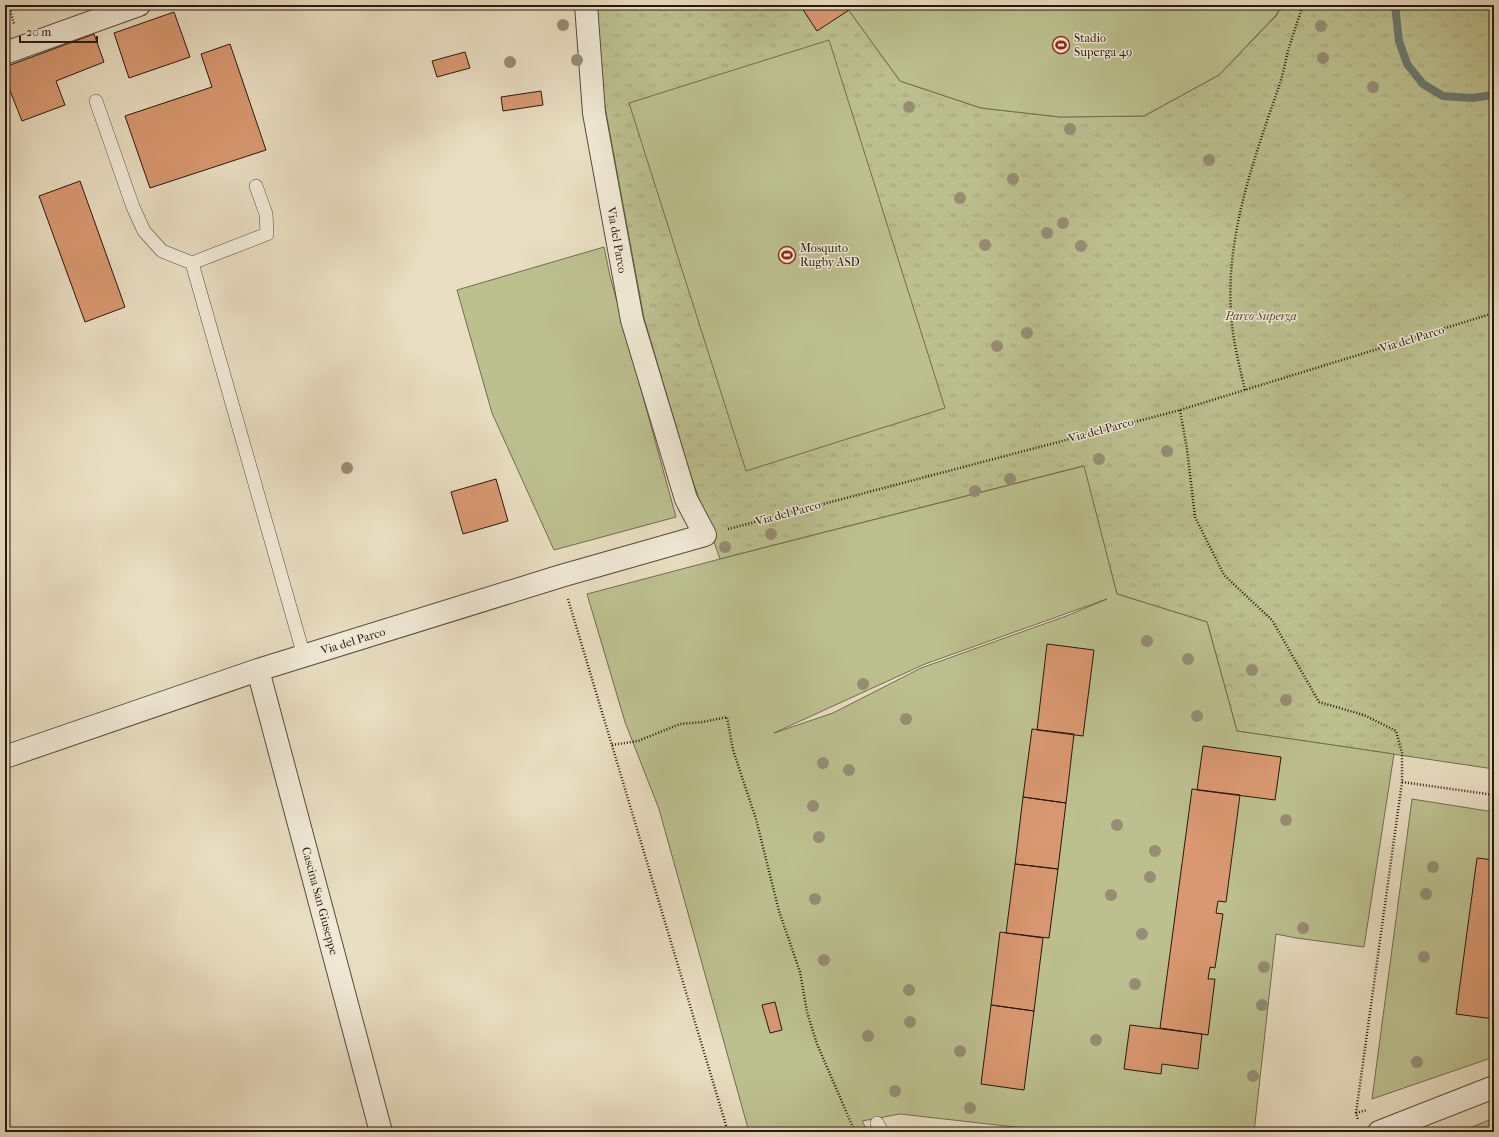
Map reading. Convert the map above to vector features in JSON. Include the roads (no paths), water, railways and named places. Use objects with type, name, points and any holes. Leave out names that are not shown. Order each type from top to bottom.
[{"type":"street","points":[[5,53],[139,5]]},
{"type":"street","name":"Via del Parco","points":[[5,757],[258,670],[561,576],[705,535],[686,499],[632,320],[594,113],[586,5]]},
{"type":"street","name":"Cascina San Giuseppe","points":[[258,670],[381,1132]]},
{"type":"street","points":[[1379,1132],[1494,1087]]},
{"type":"street","points":[[1401,1132],[1407,1123],[1418,1116]]},
{"type":"lane","points":[[96,101],[133,207],[144,231],[162,251],[192,263],[267,234],[266,214],[256,186]]},
{"type":"lane","points":[[192,263],[304,656]]},
{"type":"waterway","points":[[1395,5],[1399,41],[1407,64],[1423,84],[1443,96],[1472,98],[1494,95]]},
{"type":"place","name":"Stadio Superga 49","points":[[1061,45]]},
{"type":"place","name":"Mosquito Rugby ASD","points":[[787,255]]},
{"type":"park label","name":"Parco Superga","points":[[1261,316]]}]
